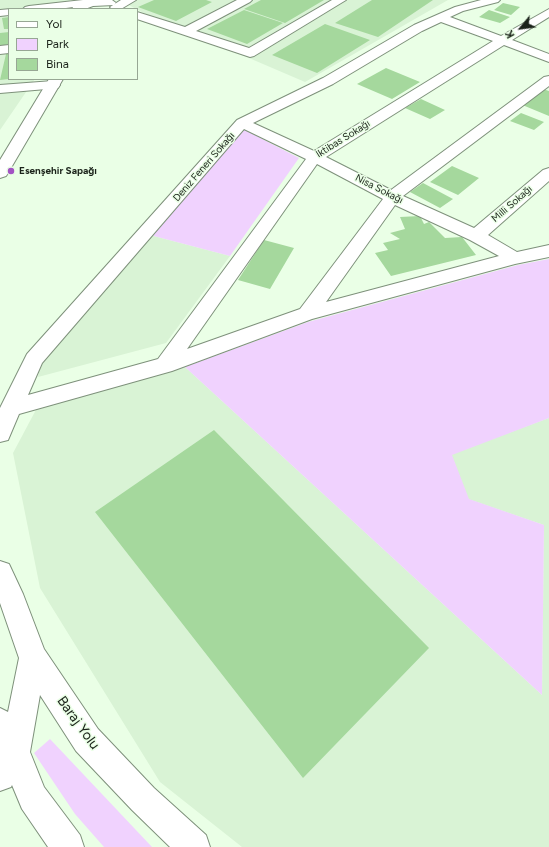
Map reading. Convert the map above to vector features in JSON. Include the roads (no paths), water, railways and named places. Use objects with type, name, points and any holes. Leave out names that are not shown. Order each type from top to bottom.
[{"type":"street","points":[[42,8],[83,5],[100,2],[113,6],[130,0]]},
{"type":"street","points":[[187,31],[246,0]]},
{"type":"street","points":[[138,15],[250,53],[340,0]]},
{"type":"street","name":"Deniz Feneri Sokağı","points":[[0,433],[34,359],[242,123],[328,81],[418,28],[459,9],[494,0]]},
{"type":"street","name":"İktibas Sokağı","points":[[165,365],[314,156],[549,12]]},
{"type":"street","points":[[441,18],[549,58]]},
{"type":"street","points":[[307,314],[392,196],[549,80]]},
{"type":"street","points":[[0,89],[54,82]]},
{"type":"street","points":[[0,173],[54,82]]},
{"type":"street","name":"Nisa Sokağı","points":[[242,123],[314,156],[392,196],[476,236],[515,258]]},
{"type":"street","name":"Milli Sokağı","points":[[476,236],[549,173]]},
{"type":"street","points":[[11,408],[165,365],[307,314],[549,250]]},
{"type":"street","name":"Baraj Yolu","points":[[0,573],[10,594],[33,658],[87,740],[143,799],[194,847]]},
{"type":"street","points":[[7,764],[33,658]]},
{"type":"street","points":[[0,723],[7,764],[68,847]]},
{"type":"place","name":"Esenşehir Sapağı","points":[[11,171]]}]
